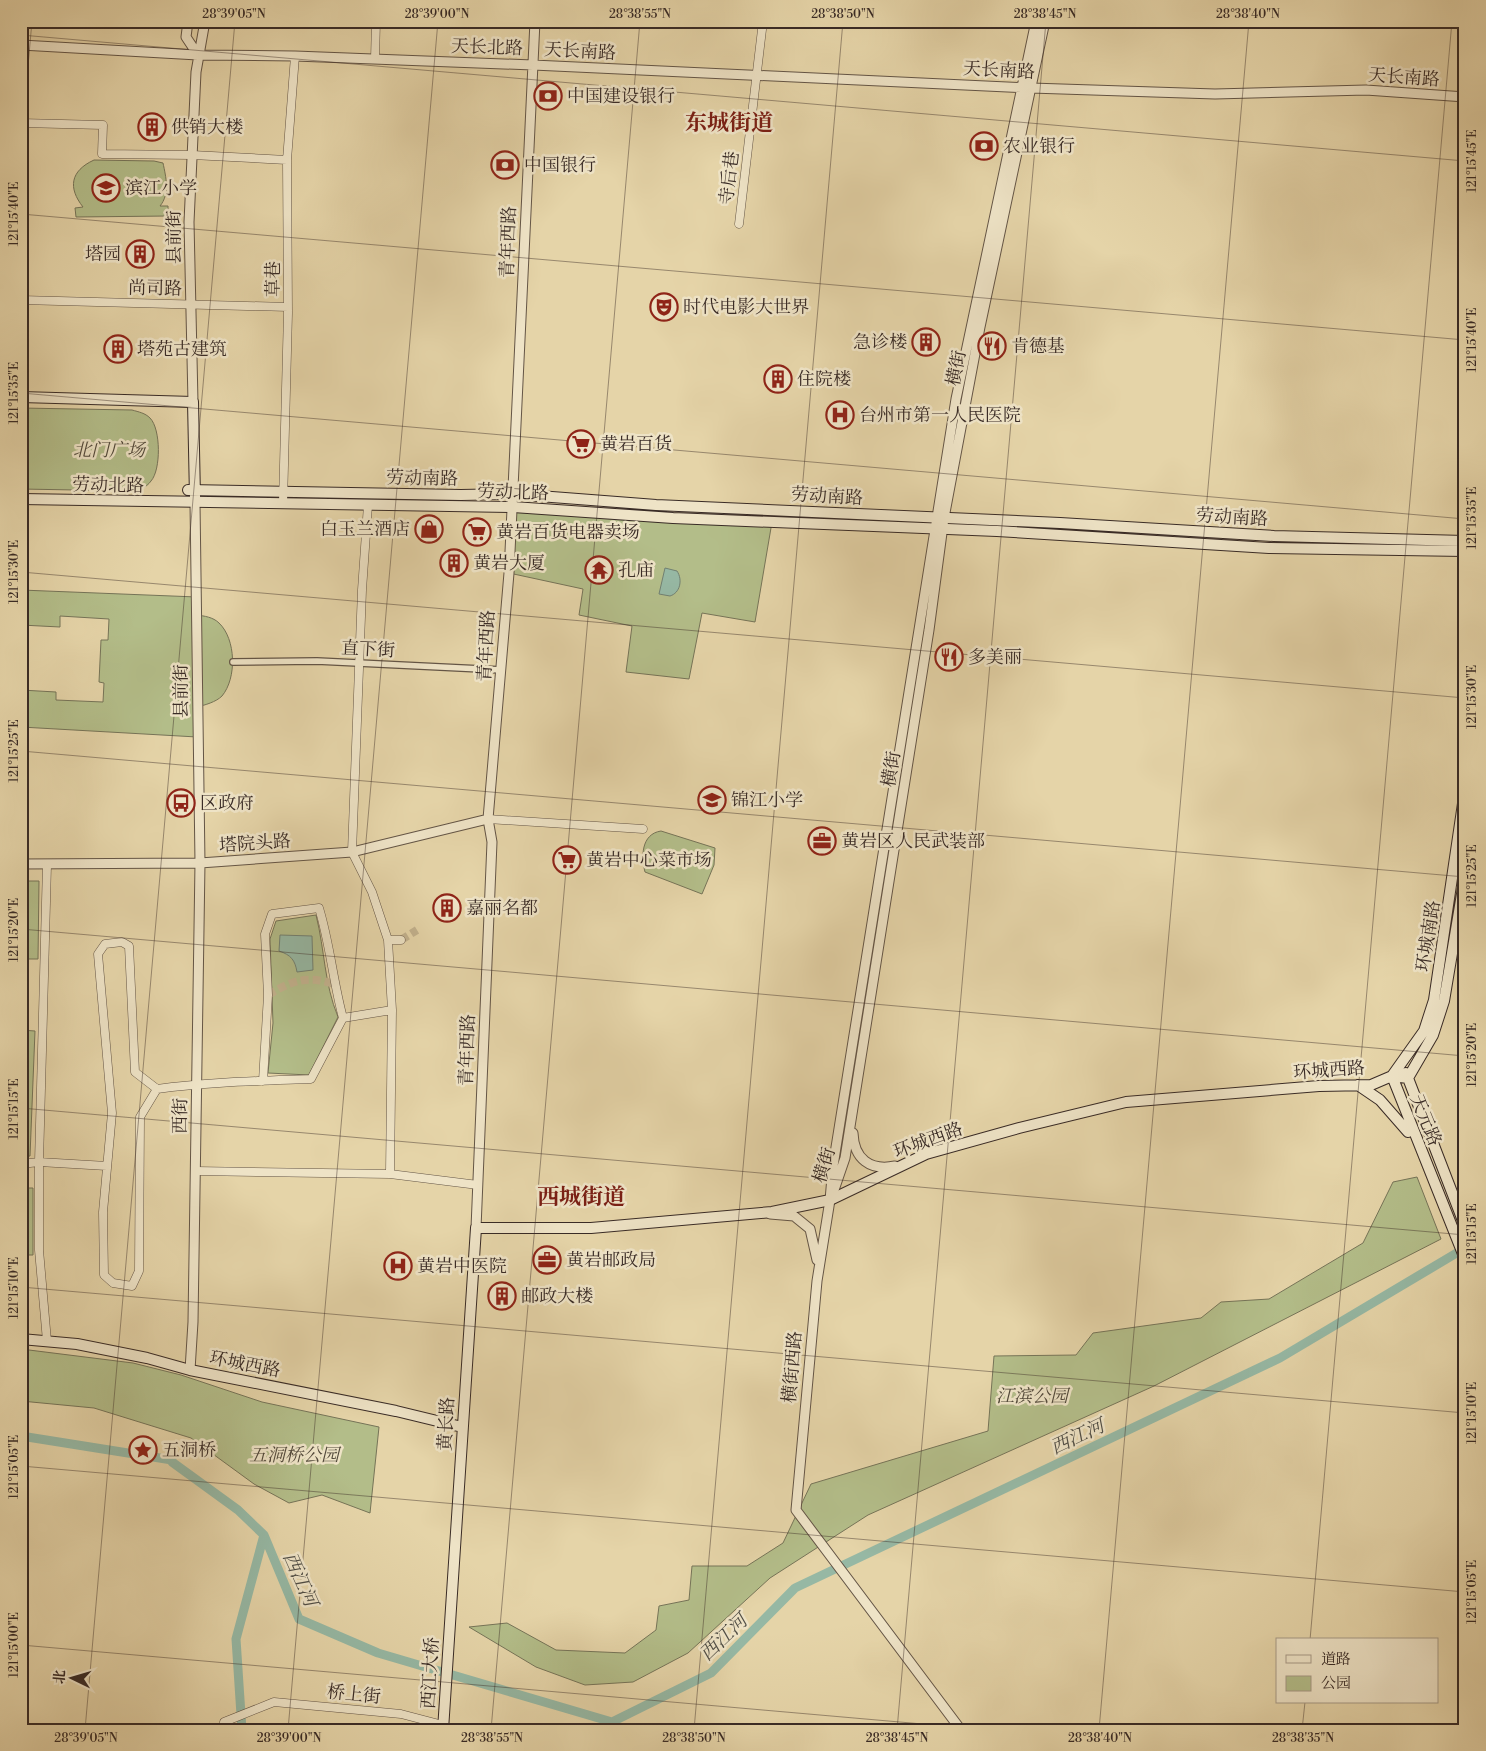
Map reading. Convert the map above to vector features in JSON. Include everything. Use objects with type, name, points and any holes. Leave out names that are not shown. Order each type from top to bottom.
[{"type":"main road","points":[[21,398],[190,402]]},
{"type":"main road","name":"县前街","points":[[190,402],[192,503]]},
{"type":"main road","name":"劳动南路","points":[[192,490],[513,494],[656,504],[1274,536],[1465,541]]},
{"type":"main road","name":"劳动北路","points":[[21,499],[513,507],[673,518],[939,529]]},
{"type":"main road","name":"劳动南路","points":[[939,529],[1269,548],[1465,551]]},
{"type":"main road","name":"环城南路","points":[[1392,1076],[1424,1031],[1434,1000],[1463,823],[1465,790]]},
{"type":"main road","points":[[1392,1076],[1408,1078],[1433,1035],[1444,1001],[1465,876]]},
{"type":"main road","name":"天元路","points":[[1402,1063],[1465,1226]]},
{"type":"main road","name":"天元路","points":[[1392,1076],[1465,1259]]},
{"type":"main road","name":"环城西路","points":[[476,1228],[591,1228],[760,1213],[830,1200],[926,1154],[1019,1128],[1126,1102],[1319,1086],[1371,1084],[1392,1076]]},
{"type":"main road","points":[[1358,1085],[1380,1100],[1405,1125],[1424,1158]]},
{"type":"main road","name":"黄长路","points":[[449,1622],[456,1557],[462,1427],[476,1228]]},
{"type":"main road","name":"环城西路","points":[[21,1339],[77,1344],[147,1358],[190,1370],[396,1411],[462,1427]]},
{"type":"main road","name":"西江大桥","points":[[443,1728],[449,1622]]},
{"type":"street","points":[[188,21],[186,37],[198,55]]},
{"type":"street","name":"县前街","points":[[190,402],[192,389],[189,222],[198,55],[205,21]]},
{"type":"street","points":[[374,59],[376,21]]},
{"type":"street","name":"青年西路","points":[[476,1228],[492,842],[488,820],[502,670],[513,507],[535,21]]},
{"type":"street","name":"寺后巷","points":[[739,224],[763,21]]},
{"type":"street","name":"横街","points":[[830,1200],[846,1158],[958,390],[1036,21]]},
{"type":"street","name":"横街","points":[[940,518],[1045,21]]},
{"type":"street","name":"天长北路","points":[[21,45],[198,55],[295,56],[533,65]]},
{"type":"street","name":"草巷","points":[[283,503],[288,307],[287,160],[295,56]]},
{"type":"street","name":"天长南路","points":[[533,65],[1031,88],[1215,94],[1366,90],[1465,97]]},
{"type":"street","points":[[21,123],[103,125],[102,154],[192,155],[287,160]]},
{"type":"street","name":"尚司路","points":[[21,300],[288,307]]},
{"type":"street","name":"县前街","points":[[192,503],[196,518],[200,863]]},
{"type":"street","points":[[368,505],[362,590],[352,852],[372,892],[388,940],[392,1010],[390,1174]]},
{"type":"street","name":"直下街","points":[[233,662],[359,663],[502,670]]},
{"type":"street","points":[[488,820],[643,829]]},
{"type":"street","name":"塔院头路","points":[[21,864],[200,863],[352,852],[488,820]]},
{"type":"street","name":"横街","points":[[830,1200],[833,1166],[890,847]]},
{"type":"street","name":"西街","points":[[190,1370],[196,1171],[200,863]]},
{"type":"street","points":[[47,865],[39,1162],[39,1250],[47,1341]]},
{"type":"street","points":[[157,1089],[140,1117],[139,1271],[132,1286],[113,1283],[104,1275],[102,1212],[112,1113],[98,954],[105,944],[122,942],[129,946],[135,1072],[157,1089],[197,1083],[263,1081],[311,1079],[344,1018],[334,984],[326,931],[319,908],[272,914],[265,934],[268,995],[263,1081]]},
{"type":"street","points":[[388,940],[401,940]]},
{"type":"street","points":[[344,1018],[392,1010]]},
{"type":"street","points":[[853,1108],[853,1142],[864,1162],[880,1169],[902,1165]]},
{"type":"street","points":[[21,1164],[39,1162],[107,1166]]},
{"type":"street","points":[[196,1171],[390,1174],[478,1185]]},
{"type":"street","name":"横街西路","points":[[830,1200],[818,1272],[796,1510],[961,1730]]},
{"type":"street","points":[[760,1213],[794,1216],[810,1229],[817,1252],[818,1272]]},
{"type":"street","name":"桥上街","points":[[225,1726],[274,1702],[365,1709],[401,1714],[443,1728]]},
{"type":"green space","points":[[94,160],[154,161],[163,163],[166,191],[160,206],[168,206],[168,216],[76,217],[75,208],[83,207],[75,193],[74,180],[80,169]]},
{"type":"green space","name":"北门广场","points":[[21,408],[132,410],[144,414],[154,423],[158,440],[157,468],[154,476],[145,487],[131,491],[21,489]]},
{"type":"green space","points":[[513,507],[772,522],[755,622],[702,613],[689,679],[626,672],[632,626],[579,615],[583,589],[509,573]]},
{"type":"green space","points":[[21,590],[197,597],[197,615],[217,621],[225,630],[231,648],[232,669],[227,688],[222,696],[214,702],[197,707],[197,737],[21,727],[21,690],[56,692],[56,700],[103,702],[104,683],[99,682],[101,640],[108,640],[109,619],[60,616],[60,627],[21,625]]},
{"type":"green space","points":[[661,831],[715,848],[714,865],[702,894],[645,872],[643,853],[646,841],[654,833]]},
{"type":"green space","points":[[21,881],[39,881],[38,959],[21,959]]},
{"type":"green space","points":[[316,915],[327,979],[338,1017],[309,1075],[268,1073],[273,1023],[270,939],[276,921]]},
{"type":"green space","points":[[21,1030],[35,1031],[30,1156],[21,1157]]},
{"type":"green space","name":"江滨公园","points":[[1417,1177],[1441,1239],[1154,1386],[868,1515],[770,1578],[688,1653],[633,1682],[585,1685],[536,1667],[469,1627],[507,1623],[556,1650],[625,1653],[656,1630],[659,1606],[689,1600],[692,1566],[747,1566],[783,1543],[811,1484],[988,1431],[994,1356],[1076,1355],[1093,1333],[1201,1318],[1221,1302],[1269,1299],[1363,1243],[1393,1182]]},
{"type":"green space","points":[[21,1188],[33,1188],[33,1255],[21,1255]]},
{"type":"green space","name":"五洞桥公园","points":[[21,1349],[133,1363],[181,1375],[262,1402],[379,1427],[370,1513],[322,1495],[289,1503],[254,1484],[191,1438],[94,1408],[21,1401]]},
{"type":"shaded area","points":[[665,568],[677,571],[680,578],[678,589],[670,596],[659,594]]},
{"type":"shaded area","points":[[280,935],[312,936],[313,970],[297,972],[292,959],[287,954],[279,951]]},
{"type":"waterway","name":"西江河","points":[[21,1436],[172,1460],[172,1462],[238,1510],[264,1535],[299,1619],[378,1653],[612,1722],[711,1673],[795,1588],[1280,1358],[1465,1248]]},
{"type":"waterway","points":[[242,1730],[236,1639],[264,1535]]},
{"type":"tunnel","points":[[401,940],[417,930]]},
{"type":"tunnel","points":[[268,995],[284,986],[300,981],[316,980],[334,984]]},
{"type":"place","name":"中国建设银行","points":[[548,96]]},
{"type":"place","name":"供销大楼","points":[[152,127]]},
{"type":"place","name":"农业银行","points":[[984,146]]},
{"type":"place","name":"中国银行","points":[[505,165]]},
{"type":"place","name":"滨江小学","points":[[106,188]]},
{"type":"place","name":"塔园","points":[[140,254]]},
{"type":"place","name":"时代电影大世界","points":[[664,307]]},
{"type":"place","name":"急诊楼","points":[[926,342]]},
{"type":"place","name":"肯德基","points":[[992,346]]},
{"type":"place","name":"塔苑古建筑","points":[[118,349]]},
{"type":"place","name":"住院楼","points":[[778,379]]},
{"type":"place","name":"台州市第一人民医院","points":[[840,415]]},
{"type":"place","name":"黄岩百货","points":[[581,444]]},
{"type":"place","name":"白玉兰酒店","points":[[429,529]]},
{"type":"place","name":"黄岩百货电器卖场","points":[[477,532]]},
{"type":"place","name":"黄岩大厦","points":[[454,563]]},
{"type":"place","name":"孔庙","points":[[599,570]]},
{"type":"place","name":"多美丽","points":[[949,657]]},
{"type":"place","name":"锦江小学","points":[[712,800]]},
{"type":"place","name":"区政府","points":[[181,803]]},
{"type":"place","name":"黄岩区人民武装部","points":[[822,841]]},
{"type":"place","name":"黄岩中心菜市场","points":[[567,860]]},
{"type":"place","name":"嘉丽名都","points":[[447,908]]},
{"type":"place","name":"黄岩邮政局","points":[[547,1260]]},
{"type":"place","name":"黄岩中医院","points":[[398,1266]]},
{"type":"place","name":"邮政大楼","points":[[502,1296]]},
{"type":"place","name":"五洞桥","points":[[143,1450]]},
{"type":"district","name":"东城街道","points":[[729,122]]},
{"type":"district","name":"西城街道","points":[[581,1196]]}]
